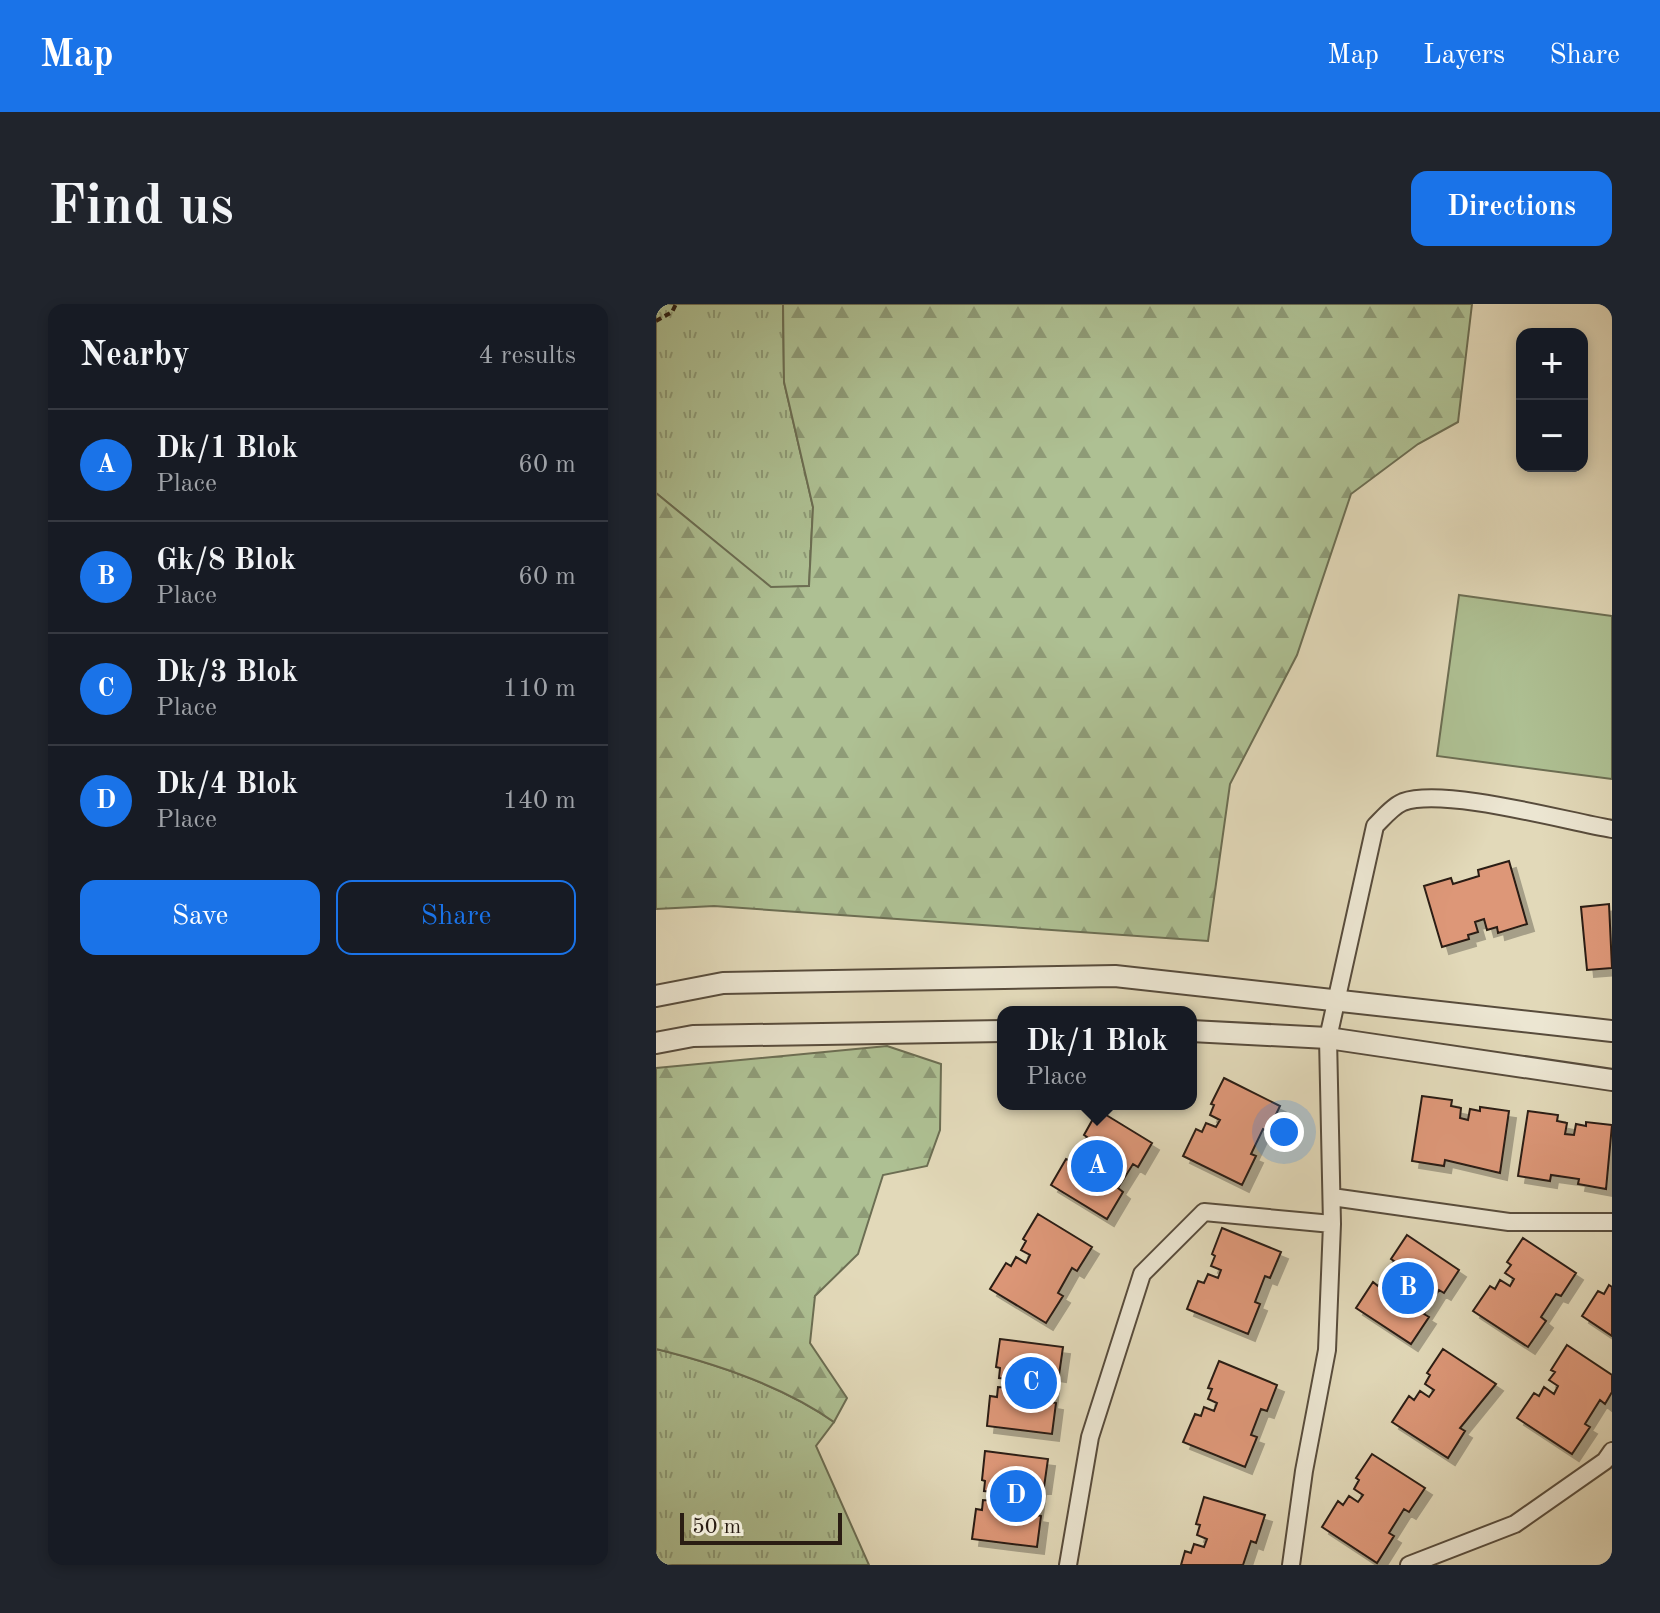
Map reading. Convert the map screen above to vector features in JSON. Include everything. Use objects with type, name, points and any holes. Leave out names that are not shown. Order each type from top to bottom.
[{"type":"street","points":[[1291,1565],[1304,1471],[1327,1350],[1332,1224],[1328,1038],[1375,826],[1400,803],[1423,798],[1455,800],[1612,829]]},
{"type":"street","points":[[656,996],[723,983],[1115,976],[1612,1031]]},
{"type":"street","points":[[656,1043],[693,1036],[997,1031]]},
{"type":"street","points":[[1197,1031],[1328,1038],[1612,1080]]},
{"type":"street","points":[[1332,1197],[1509,1222],[1612,1222]]},
{"type":"street","points":[[1068,1565],[1090,1437],[1142,1274],[1204,1212],[1332,1224]]},
{"type":"street","points":[[1409,1565],[1515,1524],[1605,1461],[1612,1451]]},
{"type":"path","points":[[656,321],[672,312],[676,304]]},
{"type":"green space","points":[[656,304],[783,304],[784,382],[813,507],[809,586],[771,588],[656,493]]},
{"type":"green space","points":[[783,304],[1472,304],[1458,422],[1418,444],[1351,494],[1297,655],[1230,784],[1208,941],[714,906],[656,909],[656,493],[771,587],[809,586],[813,507],[784,382]]},
{"type":"green space","points":[[1459,595],[1612,616],[1612,779],[1437,756]]},
{"type":"green space","points":[[887,1046],[941,1064],[940,1130],[927,1166],[883,1175],[858,1254],[815,1296],[810,1343],[847,1398],[834,1422],[771,1387],[656,1349],[656,1068]]},
{"type":"green space","points":[[656,1349],[771,1387],[834,1422],[816,1446],[869,1565],[656,1565]]},
{"type":"building","points":[[1509,861],[1527,924],[1498,933],[1497,927],[1487,930],[1484,919],[1475,922],[1478,932],[1468,935],[1469,939],[1442,947],[1424,886],[1451,878],[1453,884],[1479,876],[1478,870]]},
{"type":"building","points":[[1609,904],[1612,968],[1587,970],[1581,907]]},
{"type":"building","points":[[1224,1078],[1280,1106],[1268,1131],[1263,1129],[1251,1154],[1256,1156],[1242,1185],[1183,1156],[1196,1129],[1202,1132],[1206,1123],[1216,1127],[1220,1120],[1210,1115],[1214,1105],[1211,1104]]},
{"type":"building","points":[[1422,1096],[1452,1100],[1451,1106],[1461,1108],[1460,1118],[1468,1120],[1470,1109],[1480,1111],[1480,1107],[1509,1111],[1500,1173],[1445,1160],[1444,1166],[1412,1161]]},
{"type":"building","points":[[1098,1110],[1152,1143],[1138,1167],[1133,1164],[1118,1188],[1123,1192],[1107,1219],[1051,1185],[1066,1159],[1072,1162],[1077,1153],[1086,1159],[1091,1151],[1081,1146]]},
{"type":"building","points":[[1528,1111],[1558,1115],[1557,1121],[1567,1123],[1565,1134],[1574,1135],[1576,1124],[1586,1126],[1586,1122],[1612,1125],[1606,1189],[1578,1184],[1579,1179],[1551,1175],[1550,1181],[1518,1176]]},
{"type":"building","points":[[1038,1214],[1092,1247],[1077,1271],[1072,1268],[1058,1293],[1063,1296],[1046,1323],[990,1289],[1006,1263],[1011,1266],[1016,1257],[1026,1263],[1030,1255],[1021,1250],[1026,1241],[1023,1239]]},
{"type":"building","points":[[1222,1228],[1281,1252],[1270,1278],[1265,1276],[1255,1302],[1260,1304],[1248,1334],[1187,1309],[1198,1281],[1204,1283],[1208,1274],[1218,1278],[1221,1270],[1211,1266]]},
{"type":"building","points":[[1407,1235],[1459,1270],[1444,1293],[1439,1290],[1424,1314],[1429,1317],[1411,1344],[1356,1308],[1373,1282],[1378,1286],[1384,1277],[1393,1283],[1397,1276],[1388,1270],[1394,1261],[1391,1259]]},
{"type":"building","points":[[1523,1238],[1576,1273],[1561,1296],[1556,1294],[1541,1317],[1546,1321],[1528,1347],[1473,1311],[1490,1286],[1495,1289],[1500,1280],[1510,1286],[1514,1279],[1505,1273],[1511,1265],[1507,1262]]},
{"type":"building","points":[[1609,1285],[1612,1287],[1612,1336],[1582,1316],[1598,1291],[1604,1294]]},
{"type":"building","points":[[1000,1339],[1063,1347],[1059,1375],[1053,1374],[1050,1402],[1056,1403],[1052,1434],[987,1426],[990,1396],[997,1397],[998,1387],[1009,1388],[1010,1379],[999,1378],[1000,1368],[996,1367]]},
{"type":"building","points":[[1567,1345],[1612,1375],[1612,1392],[1605,1404],[1600,1400],[1585,1424],[1590,1427],[1572,1454],[1517,1418],[1534,1393],[1539,1396],[1544,1387],[1554,1394],[1558,1386],[1549,1380],[1555,1372],[1551,1370]]},
{"type":"building","points":[[1443,1349],[1496,1384],[1460,1428],[1465,1431],[1448,1458],[1392,1422],[1409,1396],[1414,1400],[1420,1391],[1429,1397],[1434,1390],[1425,1384],[1430,1375],[1427,1373]]},
{"type":"building","points":[[1219,1361],[1277,1385],[1267,1411],[1261,1409],[1251,1435],[1257,1437],[1245,1467],[1183,1442],[1195,1414],[1201,1416],[1204,1407],[1214,1411],[1217,1403],[1208,1399],[1212,1389],[1208,1388]]},
{"type":"building","points":[[985,1451],[1048,1459],[1044,1487],[1039,1487],[1035,1515],[1041,1516],[1037,1547],[972,1539],[976,1509],[982,1510],[983,1500],[994,1501],[995,1492],[984,1491],[985,1481],[982,1480]]},
{"type":"building","points":[[1372,1454],[1425,1488],[1409,1512],[1404,1509],[1389,1533],[1394,1536],[1377,1563],[1322,1527],[1338,1501],[1343,1505],[1349,1496],[1358,1502],[1363,1495],[1354,1489],[1359,1480],[1356,1478]]},
{"type":"building","points":[[1204,1497],[1265,1515],[1256,1543],[1251,1541],[1243,1565],[1181,1565],[1185,1551],[1191,1553],[1194,1544],[1204,1547],[1207,1539],[1197,1535],[1200,1525],[1196,1524]]},
{"type":"place","name":"Dk/1 Blok","points":[[1097,1166]]},
{"type":"place","name":"Gk/8 Blok","points":[[1408,1288]]},
{"type":"place","name":"Dk/3 Blok","points":[[1031,1383]]},
{"type":"place","name":"Dk/4 Blok","points":[[1016,1496]]}]
